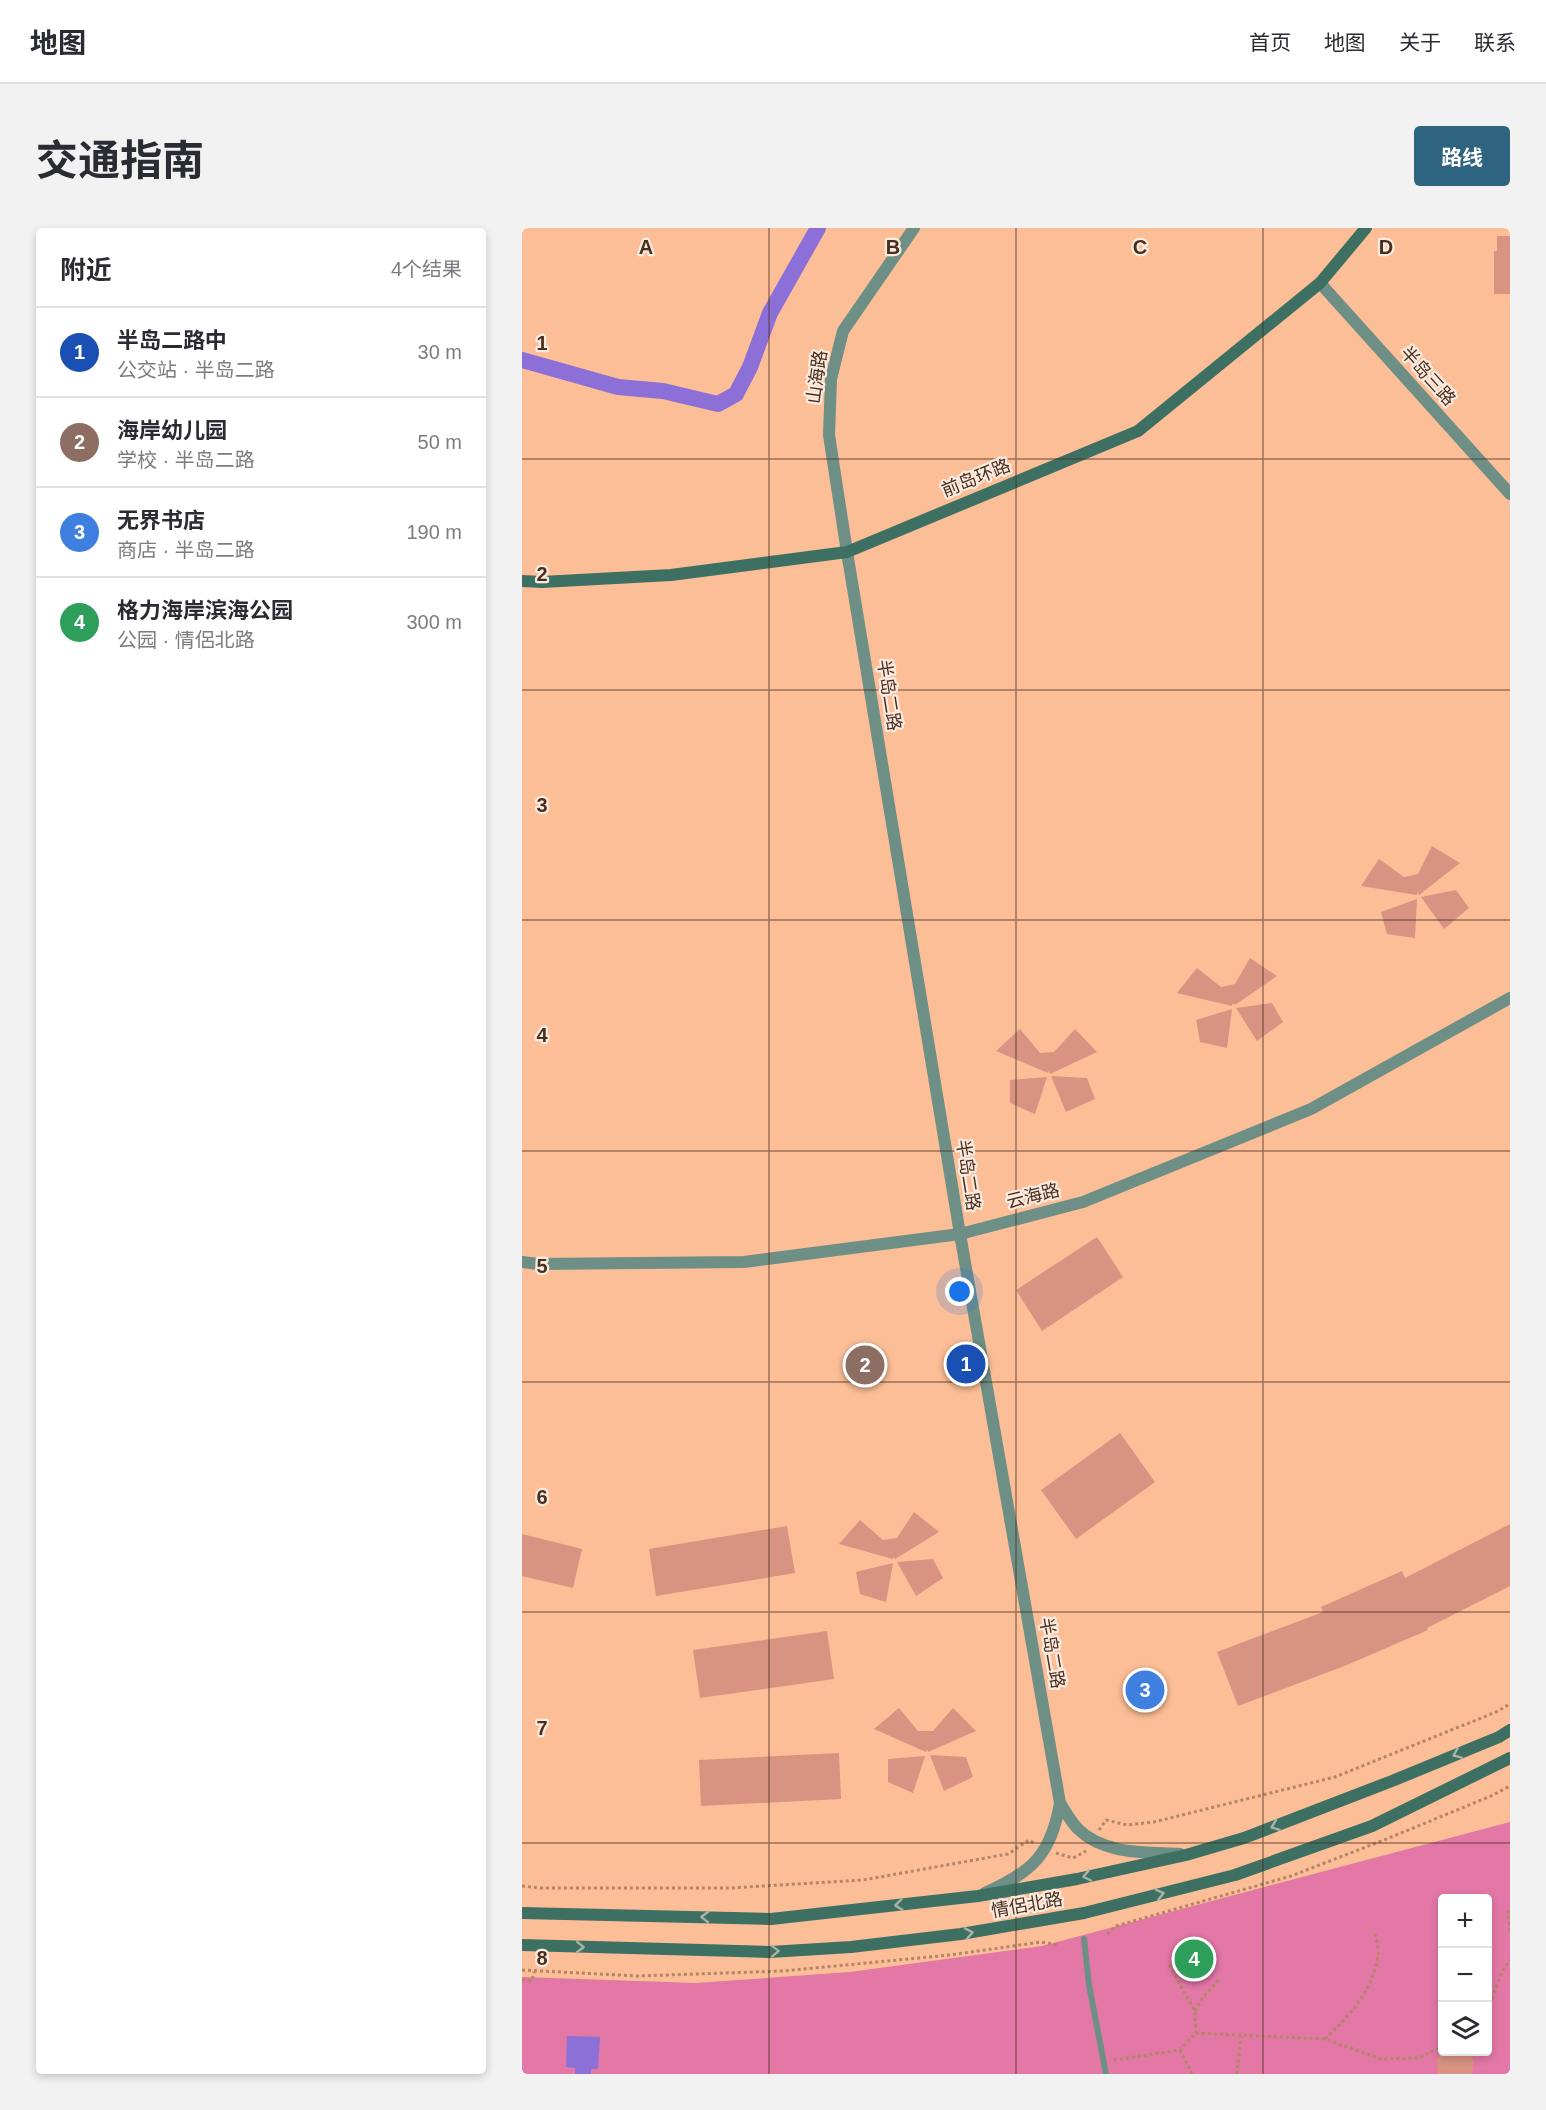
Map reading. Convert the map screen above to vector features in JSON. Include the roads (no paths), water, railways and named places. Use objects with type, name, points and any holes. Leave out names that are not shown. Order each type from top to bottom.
[{"type":"main road","name":"前岛环路","points":[[522,581],[542,582],[671,575],[847,552],[1138,431],[1320,283],[1366,228]]},
{"type":"main road","name":"情侶北路","points":[[522,1912],[771,1919],[978,1896],[1077,1879],[1186,1855],[1244,1838],[1392,1781],[1499,1737],[1510,1730]]},
{"type":"main road","name":"情侶北路","points":[[522,1945],[770,1952],[851,1947],[961,1934],[1084,1913],[1235,1875],[1372,1826],[1510,1758]]},
{"type":"street","name":"山海路","points":[[847,552],[830,435],[831,379],[843,331],[914,228]]},
{"type":"street","name":"半岛三路","points":[[1320,283],[1510,494]]},
{"type":"street","name":"半岛二路","points":[[847,552],[960,1234],[1060,1803]]},
{"type":"street","name":"云海路","points":[[522,1262],[538,1264],[744,1262],[960,1234],[1083,1202],[1311,1109],[1510,998]]},
{"type":"street","points":[[1060,1803],[1077,1828],[1093,1840],[1109,1847],[1132,1852],[1186,1855]]},
{"type":"street","points":[[978,1896],[1009,1882],[1030,1869],[1056,1827],[1060,1803]]},
{"type":"lane","points":[[1084,1939],[1089,1985],[1106,2074]]},
{"type":"waterway","points":[[522,360],[618,387],[663,391],[718,404],[736,394],[750,367],[770,313],[818,228]]},
{"type":"place","name":"半岛二路中","points":[[966,1364]]},
{"type":"place","name":"海岸幼儿园","points":[[865,1365]]},
{"type":"place","name":"无界书店","points":[[1145,1690]]},
{"type":"place","name":"格力海岸滨海公园","points":[[1194,1959]]}]
